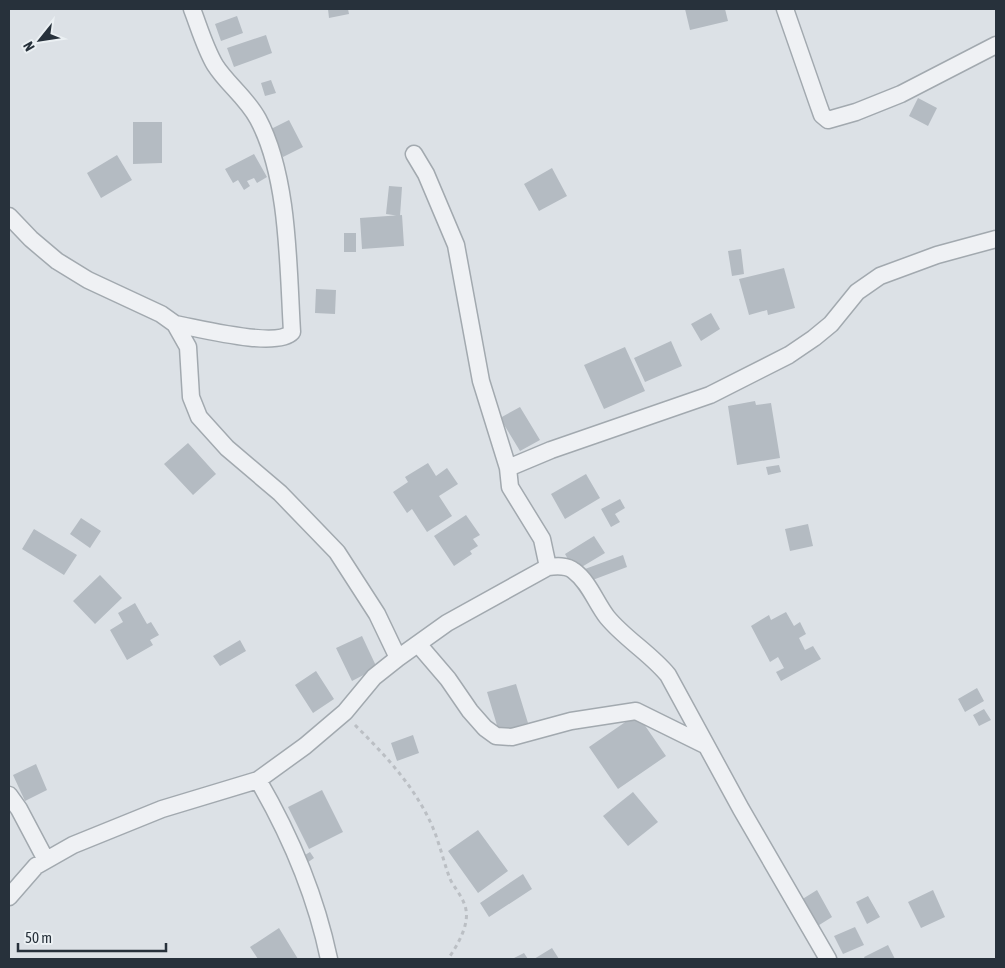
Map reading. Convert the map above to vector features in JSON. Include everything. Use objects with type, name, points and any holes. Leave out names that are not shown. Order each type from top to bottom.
[{"type":"street","points":[[175,324],[260,339],[284,338],[292,332],[286,242],[276,167],[267,138],[248,102],[216,66],[192,9]]},
{"type":"street","points":[[785,9],[822,114],[828,120],[856,112],[901,94],[996,45]]},
{"type":"street","points":[[414,154],[426,174],[456,245],[481,381],[508,468],[510,486],[542,539],[548,556],[548,567]]},
{"type":"street","points":[[9,216],[31,239],[57,261],[88,280],[161,314],[175,324],[188,347],[191,397],[199,417],[227,448],[280,493],[337,552],[377,614],[398,658]]},
{"type":"street","points":[[508,468],[551,450],[710,395],[789,355],[814,338],[832,324],[857,292],[880,276],[937,255],[996,238]]},
{"type":"street","points":[[9,897],[26,875],[46,860],[118,826],[162,809],[258,780],[305,746],[345,712],[374,677],[398,658],[478,605],[548,567],[561,566],[575,572],[607,617],[629,640],[657,662],[678,690],[705,746],[828,959]]},
{"type":"street","points":[[418,644],[448,679],[470,711],[485,728],[496,736],[512,737],[571,721],[636,710],[705,746]]},
{"type":"street","points":[[258,780],[270,802],[308,887],[322,925],[329,959]]},
{"type":"street","points":[[9,795],[27,823],[46,860]]},
{"type":"path","points":[[345,712],[400,772],[419,801],[432,827],[451,879],[466,910],[461,936],[448,959]]},
{"type":"building","points":[[328,9],[348,9],[349,14],[329,18]]},
{"type":"building","points":[[685,9],[725,9],[728,21],[690,30]]},
{"type":"building","points":[[237,16],[243,33],[221,41],[215,24]]},
{"type":"building","points":[[266,35],[272,53],[234,67],[227,48]]},
{"type":"building","points":[[271,80],[276,93],[265,96],[261,83]]},
{"type":"building","points":[[918,98],[937,108],[928,126],[909,116]]},
{"type":"building","points":[[289,120],[303,147],[283,157],[269,130]]},
{"type":"building","points":[[133,122],[162,122],[162,163],[133,164]]},
{"type":"building","points":[[254,154],[267,177],[257,183],[254,178],[247,181],[250,186],[244,190],[238,180],[233,183],[225,169]]},
{"type":"building","points":[[117,155],[132,180],[101,198],[87,173]]},
{"type":"building","points":[[552,168],[567,196],[539,211],[524,184]]},
{"type":"building","points":[[389,186],[402,187],[400,216],[386,214]]},
{"type":"building","points":[[402,215],[404,246],[362,249],[360,218]]},
{"type":"building","points":[[344,233],[356,233],[356,252],[344,252]]},
{"type":"building","points":[[741,249],[744,274],[732,276],[728,251]]},
{"type":"building","points":[[784,268],[795,308],[768,315],[767,310],[749,315],[739,279]]},
{"type":"building","points":[[316,289],[336,290],[335,314],[315,313]]},
{"type":"building","points":[[711,313],[720,329],[701,341],[691,324]]},
{"type":"building","points":[[671,341],[682,366],[645,382],[634,358]]},
{"type":"building","points":[[625,347],[645,391],[604,409],[584,365]]},
{"type":"building","points":[[755,401],[756,405],[771,403],[780,458],[737,465],[728,406]]},
{"type":"building","points":[[520,407],[540,440],[520,451],[500,418]]},
{"type":"building","points":[[188,443],[216,474],[193,495],[164,464]]},
{"type":"building","points":[[428,463],[436,476],[447,468],[458,484],[439,496],[452,516],[427,532],[412,509],[407,513],[393,492],[408,482],[405,477]]},
{"type":"building","points":[[779,465],[781,472],[768,475],[766,467]]},
{"type":"building","points":[[586,474],[600,498],[565,519],[551,494]]},
{"type":"building","points":[[620,499],[625,508],[615,514],[620,522],[611,527],[601,509]]},
{"type":"building","points":[[466,515],[480,535],[473,539],[478,546],[470,551],[472,554],[454,566],[434,536]]},
{"type":"building","points":[[81,518],[101,531],[90,548],[70,534]]},
{"type":"building","points":[[808,524],[813,546],[790,551],[785,529]]},
{"type":"building","points":[[34,529],[77,555],[64,575],[22,549]]},
{"type":"building","points":[[594,536],[605,553],[575,571],[565,554]]},
{"type":"building","points":[[623,555],[627,567],[590,581],[585,569]]},
{"type":"building","points":[[100,575],[122,598],[95,624],[73,601]]},
{"type":"building","points":[[135,603],[147,624],[151,622],[159,635],[150,640],[153,645],[127,660],[110,630],[123,622],[118,613]]},
{"type":"building","points":[[786,612],[794,626],[800,622],[806,634],[799,638],[805,650],[813,646],[821,659],[781,681],[776,672],[784,668],[778,657],[770,662],[751,626],[769,615],[771,620]]},
{"type":"building","points":[[362,636],[377,668],[352,681],[336,648]]},
{"type":"building","points":[[240,640],[246,651],[220,666],[213,656]]},
{"type":"building","points":[[316,671],[334,699],[313,713],[295,685]]},
{"type":"building","points":[[516,684],[528,723],[499,732],[487,692]]},
{"type":"building","points":[[977,688],[984,701],[965,712],[958,699]]},
{"type":"building","points":[[984,709],[991,720],[979,726],[973,715]]},
{"type":"building","points":[[637,714],[666,756],[618,789],[589,747]]},
{"type":"building","points":[[413,735],[419,753],[397,761],[391,743]]},
{"type":"building","points":[[36,764],[47,790],[25,801],[13,775]]},
{"type":"building","points":[[322,790],[343,832],[309,849],[288,807]]},
{"type":"building","points":[[633,792],[658,822],[628,846],[603,816]]},
{"type":"building","points":[[478,830],[508,871],[478,893],[448,851]]},
{"type":"building","points":[[310,852],[314,858],[304,865],[300,858]]},
{"type":"building","points":[[523,874],[532,889],[489,917],[480,903]]},
{"type":"building","points":[[817,890],[832,917],[816,927],[801,900]]},
{"type":"building","points":[[933,890],[945,917],[921,928],[908,902]]},
{"type":"building","points":[[868,896],[880,917],[867,924],[856,902]]},
{"type":"building","points":[[855,927],[864,945],[843,954],[834,936]]},
{"type":"building","points":[[279,928],[298,959],[258,959],[250,947]]},
{"type":"building","points":[[888,945],[895,959],[865,959],[864,957]]},
{"type":"building","points":[[552,948],[559,959],[534,959]]},
{"type":"building","points":[[524,953],[528,959],[512,959]]}]
